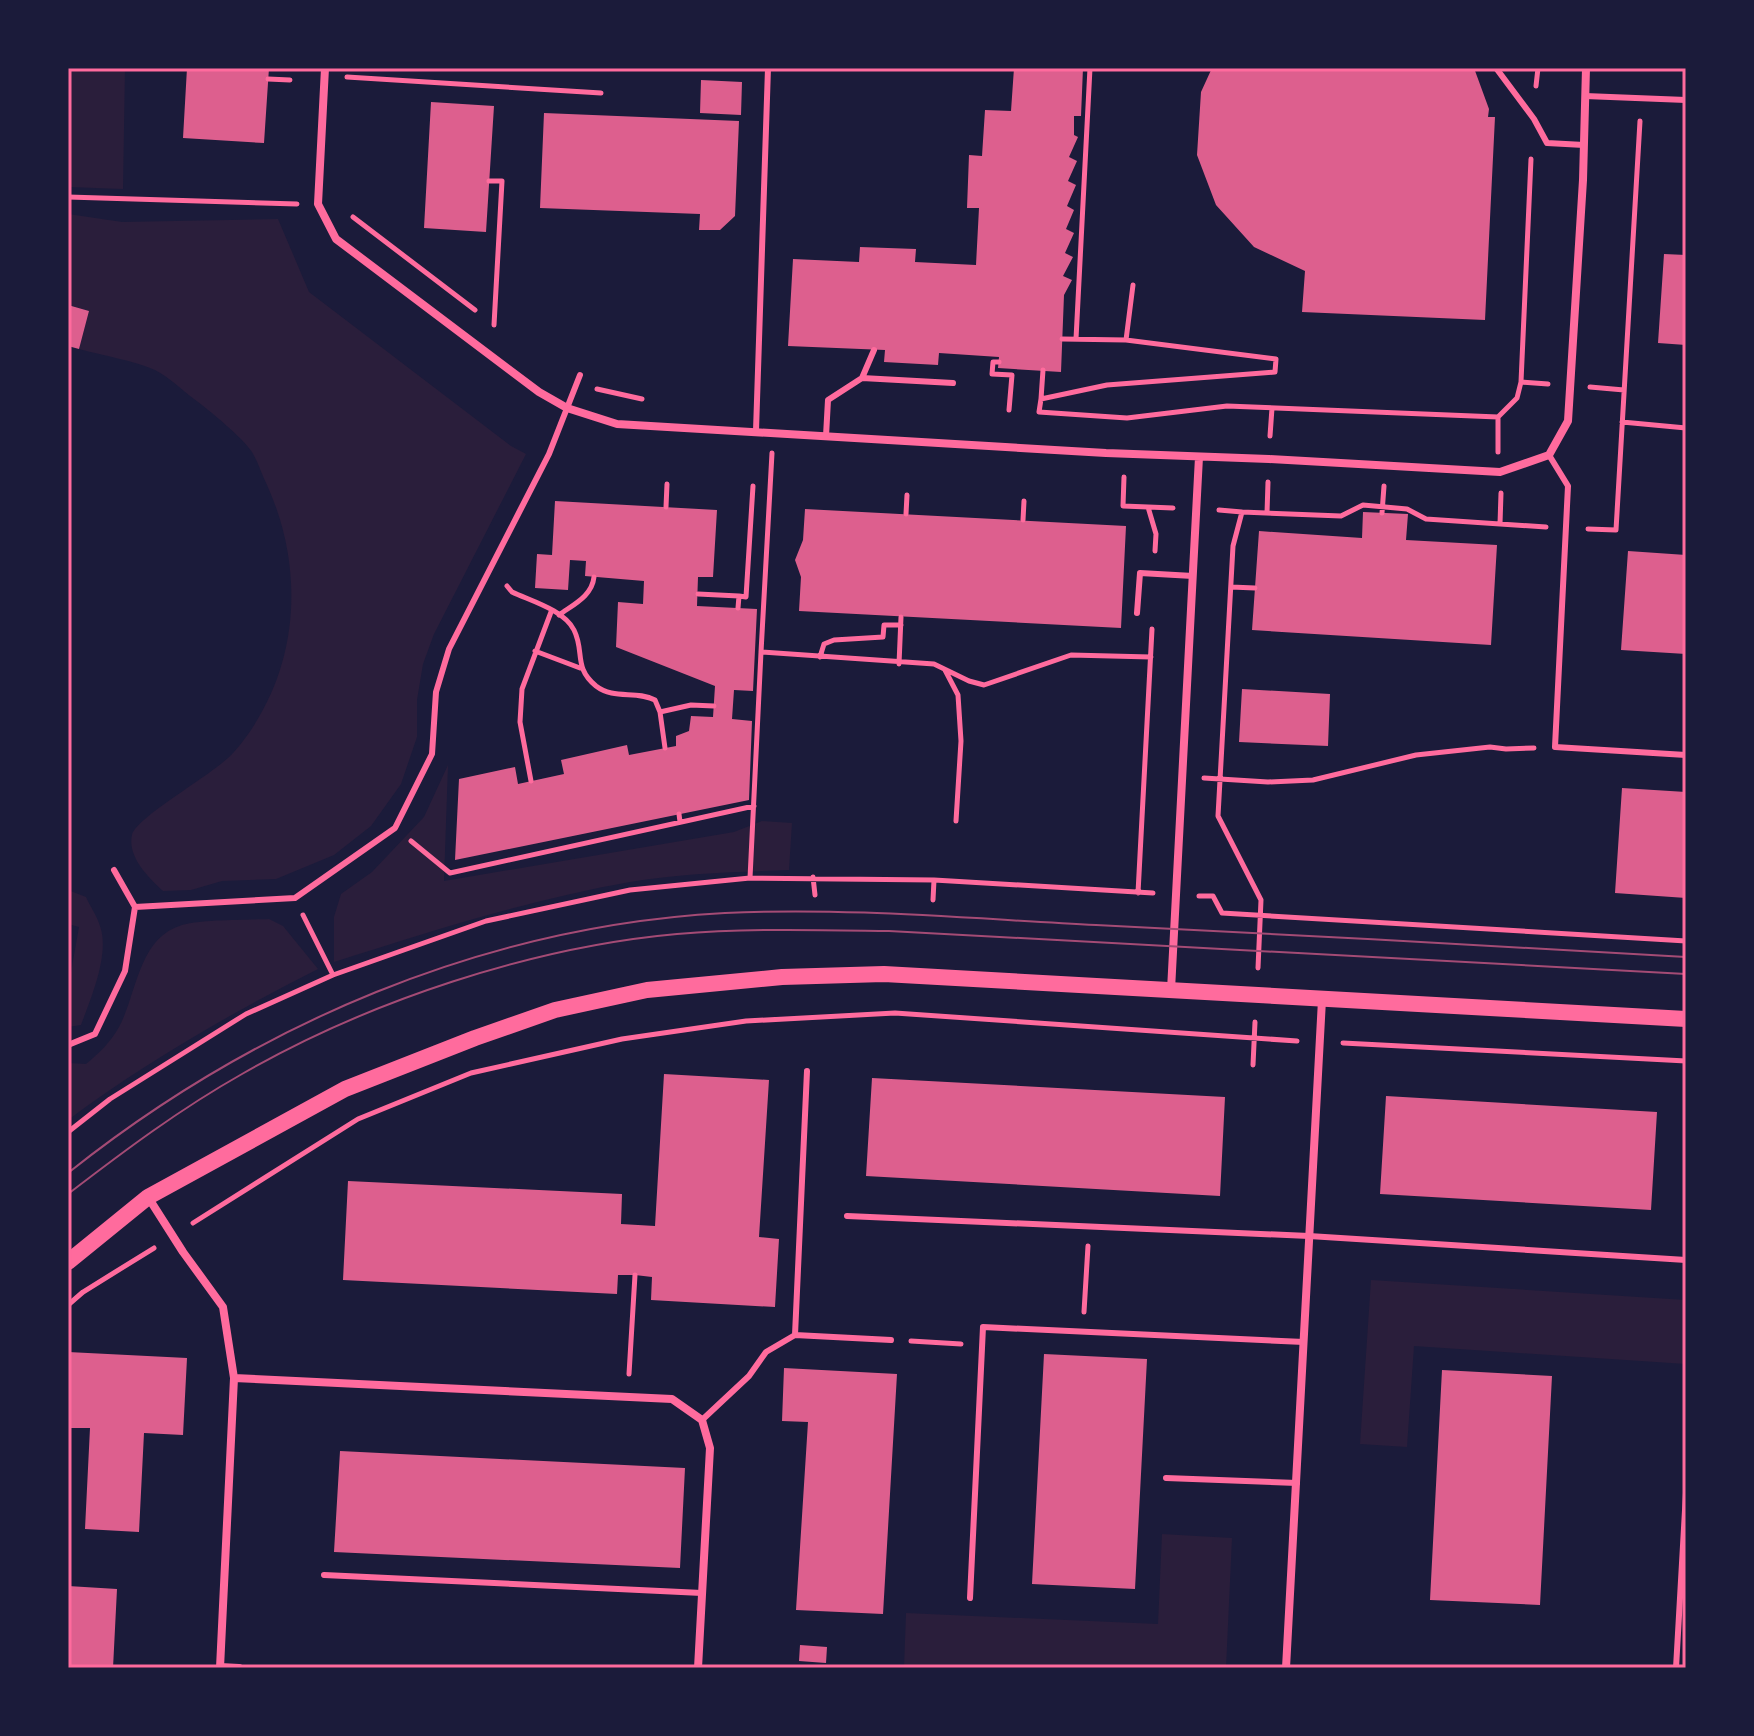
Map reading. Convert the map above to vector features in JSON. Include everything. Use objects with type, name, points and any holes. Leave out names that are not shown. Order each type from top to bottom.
[{"type":"main road","points":[[68,1262],[148,1197],[345,1089],[555,1010],[647,990],[782,977],[884,974],[1686,1019]]},
{"type":"street","points":[[325,68],[318,204],[336,239],[539,392],[567,408],[617,424],[1500,472],[1549,455],[1568,421],[1586,68]]},
{"type":"street","points":[[1171,990],[1199,457]]},
{"type":"street","points":[[1286,1668],[1322,1000]]},
{"type":"street","points":[[148,1197],[223,1307],[234,1378],[220,1668],[239,1668]]},
{"type":"street","points":[[234,1378],[672,1399],[702,1420],[710,1448],[698,1668]]},
{"type":"lane","points":[[756,431],[768,68]]},
{"type":"lane","points":[[1496,68],[1534,119],[1547,143],[1584,145]]},
{"type":"lane","points":[[1585,96],[1686,100]]},
{"type":"lane","points":[[826,436],[828,400],[862,378],[874,350]]},
{"type":"lane","points":[[135,907],[295,898],[395,828],[432,754],[436,692],[449,649],[549,454],[579,378]]},
{"type":"lane","points":[[862,378],[953,383]]},
{"type":"lane","points":[[1549,455],[1568,486],[1555,747],[1686,755]]},
{"type":"lane","points":[[1137,613],[1140,573],[1193,576]]},
{"type":"lane","points":[[68,1045],[95,1034],[125,971],[135,907],[114,870]]},
{"type":"lane","points":[[795,1335],[807,1071]]},
{"type":"lane","points":[[847,1216],[1309,1236],[1686,1260]]},
{"type":"lane","points":[[970,1598],[983,1327],[1304,1342]]},
{"type":"lane","points":[[702,1420],[749,1376],[766,1352],[795,1335],[891,1340]]},
{"type":"lane","points":[[1166,1478],[1297,1483]]},
{"type":"lane","points":[[1676,1668],[1686,1493]]},
{"type":"lane","points":[[324,1575],[702,1593]]},
{"type":"path","points":[[1076,339],[1090,68]]},
{"type":"path","points":[[1521,382],[1538,68]]},
{"type":"path","points":[[346,91],[346,76],[601,93]]},
{"type":"path","points":[[268,79],[290,80]]},
{"type":"path","points":[[489,181],[502,181],[494,325]]},
{"type":"path","points":[[68,197],[318,204]]},
{"type":"path","points":[[343,210],[477,312]]},
{"type":"path","points":[[1126,340],[1133,285]]},
{"type":"path","points":[[486,319],[504,333]]},
{"type":"path","points":[[1041,399],[1107,385],[1275,372],[1276,359],[1126,340],[1062,339]]},
{"type":"path","points":[[999,362],[993,362],[992,374],[1012,375],[1009,410]]},
{"type":"path","points":[[1043,370],[1039,412],[1127,418],[1227,406],[1498,417],[1500,524]]},
{"type":"path","points":[[579,378],[603,391],[644,400]]},
{"type":"path","points":[[1622,422],[1686,428]]},
{"type":"path","points":[[666,507],[667,484]]},
{"type":"path","points":[[698,594],[746,597],[753,486]]},
{"type":"path","points":[[750,878],[770,486]]},
{"type":"path","points":[[906,514],[907,495]]},
{"type":"path","points":[[1023,520],[1024,501]]},
{"type":"path","points":[[1138,893],[1156,534],[1148,507],[1267,513]]},
{"type":"path","points":[[1242,512],[1233,546],[1218,816],[1261,900],[1253,1065]]},
{"type":"path","points":[[491,567],[512,592],[559,615],[573,628],[580,668]]},
{"type":"path","points":[[559,615],[586,596],[594,577]]},
{"type":"path","points":[[1231,587],[1255,588]]},
{"type":"path","points":[[738,608],[739,596]]},
{"type":"path","points":[[531,781],[520,722],[522,689],[551,612]]},
{"type":"path","points":[[899,664],[901,617]]},
{"type":"path","points":[[820,657],[824,644],[834,640],[883,637],[884,625],[901,625]]},
{"type":"path","points":[[535,651],[580,668],[596,685],[612,695],[646,696],[655,700],[660,712],[665,748]]},
{"type":"path","points":[[761,652],[899,664],[934,664],[984,685],[1071,655],[1151,657]]},
{"type":"path","points":[[945,670],[958,695],[961,741],[956,821]]},
{"type":"path","points":[[660,712],[691,705],[714,706]]},
{"type":"path","points":[[1181,777],[1268,782],[1313,780],[1416,755],[1490,747],[1506,749]]},
{"type":"path","points":[[395,828],[450,873],[754,806]]},
{"type":"path","points":[[679,814],[680,822]]},
{"type":"path","points":[[542,842],[545,852]]},
{"type":"path","points":[[813,877],[815,895]]},
{"type":"path","points":[[68,1132],[110,1099],[246,1014],[333,975],[486,921],[630,890],[750,878],[934,880],[1213,896],[1222,913],[1686,941]]},
{"type":"path","points":[[933,900],[934,880]]},
{"type":"path","points":[[295,898],[333,975]]},
{"type":"path","points":[[68,1305],[83,1292],[358,1119],[471,1073],[622,1039],[746,1021],[895,1013],[1254,1039],[1686,1061]]},
{"type":"path","points":[[1086,1274],[1086,1285]]},
{"type":"path","points":[[631,1345],[635,1275]]},
{"type":"path","points":[[891,1340],[982,1345]]},
{"type":"shaded area","points":[[68,68],[125,68],[123,189],[68,187]]},
{"type":"shaded area","points":[[68,214],[122,222],[278,219],[309,292],[511,446],[526,454],[434,634],[423,664],[417,700],[417,737],[401,784],[371,826],[334,855],[276,879],[222,881],[191,890],[163,891],[140,866],[133,851],[132,835],[137,827],[224,761],[256,723],[284,658],[290,623],[288,553],[267,485],[252,452],[241,439],[155,370],[79,349],[89,311],[68,305]]},
{"type":"shaded area","points":[[448,765],[444,881],[734,832],[762,821],[792,823],[789,870],[709,873],[592,889],[480,917],[334,962],[334,917],[341,894],[372,872],[424,817]]},
{"type":"shaded area","points":[[68,890],[86,897],[100,926],[103,949],[98,976],[81,1025],[68,1027],[68,989],[79,927],[68,924]]},
{"type":"shaded area","points":[[269,919],[283,926],[318,969],[190,1039],[68,1120],[68,1063],[86,1064],[112,1038],[125,1014],[147,954],[156,942],[167,932],[190,923]]},
{"type":"shaded area","points":[[1371,1280],[1686,1300],[1686,1364],[1414,1346],[1407,1447],[1360,1444]]},
{"type":"shaded area","points":[[1162,1534],[1232,1538],[1226,1668],[904,1668],[906,1613],[1158,1624]]},
{"type":"building","points":[[187,68],[269,68],[264,143],[183,138]]},
{"type":"building","points":[[1014,68],[1083,68],[1081,116],[1074,116],[1074,135],[1078,137],[1069,157],[1077,161],[1068,181],[1076,185],[1067,206],[1074,210],[1066,229],[1074,233],[1065,253],[1073,257],[1063,276],[1072,280],[1064,295],[1061,372],[998,368],[999,357],[939,353],[938,365],[884,362],[885,350],[788,346],[793,259],[859,262],[860,247],[916,249],[915,262],[976,265],[979,208],[967,208],[969,155],[982,156],[985,110],[1011,111]]},
{"type":"building","points":[[1212,68],[1474,68],[1489,109],[1488,117],[1495,117],[1485,320],[1302,312],[1305,271],[1254,247],[1216,205],[1197,155],[1201,92]]},
{"type":"building","points":[[701,80],[742,82],[741,115],[700,113]]},
{"type":"building","points":[[431,102],[494,106],[486,232],[424,228]]},
{"type":"building","points":[[544,113],[739,121],[735,216],[720,230],[699,230],[700,214],[540,208]]},
{"type":"building","points":[[1664,254],[1686,255],[1686,345],[1658,343]]},
{"type":"building","points":[[68,305],[89,311],[79,349],[68,346]]},
{"type":"building","points":[[555,501],[717,510],[713,577],[698,577],[697,606],[757,609],[753,691],[734,690],[732,719],[752,721],[749,800],[455,860],[459,779],[515,767],[518,784],[564,774],[561,760],[627,745],[629,755],[676,746],[676,736],[689,731],[691,716],[713,717],[715,686],[616,647],[618,602],[643,604],[644,581],[585,576],[586,561],[570,560],[568,590],[535,588],[537,554],[552,555]]},
{"type":"building","points":[[805,509],[1126,526],[1121,628],[799,611],[801,577],[795,560],[803,540]]},
{"type":"building","points":[[1363,512],[1408,514],[1406,540],[1497,545],[1491,645],[1252,630],[1259,531],[1362,538]]},
{"type":"building","points":[[1628,551],[1686,555],[1686,654],[1621,650]]},
{"type":"building","points":[[1242,689],[1330,694],[1328,746],[1239,742]]},
{"type":"building","points":[[1622,788],[1686,792],[1686,898],[1615,893]]},
{"type":"building","points":[[664,1074],[769,1080],[759,1237],[779,1239],[775,1307],[651,1300],[652,1277],[635,1275],[618,1275],[617,1294],[343,1280],[348,1181],[622,1194],[621,1224],[655,1226]]},
{"type":"building","points":[[872,1078],[1225,1097],[1220,1196],[866,1176]]},
{"type":"building","points":[[1386,1096],[1657,1112],[1651,1210],[1380,1194]]},
{"type":"building","points":[[68,1352],[187,1358],[183,1435],[144,1433],[139,1532],[85,1529],[90,1428],[68,1428]]},
{"type":"building","points":[[1044,1354],[1147,1359],[1135,1589],[1032,1584]]},
{"type":"building","points":[[784,1368],[897,1374],[883,1614],[796,1610],[808,1422],[782,1421]]},
{"type":"building","points":[[1442,1370],[1552,1376],[1540,1605],[1430,1600]]},
{"type":"building","points":[[340,1451],[685,1468],[680,1568],[334,1552]]},
{"type":"building","points":[[68,1586],[117,1589],[113,1668],[68,1668]]},
{"type":"building","points":[[800,1645],[827,1647],[826,1663],[799,1661]]},
{"type":"tram line","points":[[68,1173],[140,1120],[216,1071],[295,1029],[376,992],[461,962],[547,938],[635,922],[725,913],[864,913],[1686,957]]},
{"type":"tram line","points":[[68,1194],[219,1087],[343,1023],[397,1001],[509,965],[622,941],[730,931],[889,931],[1686,974]]}]
